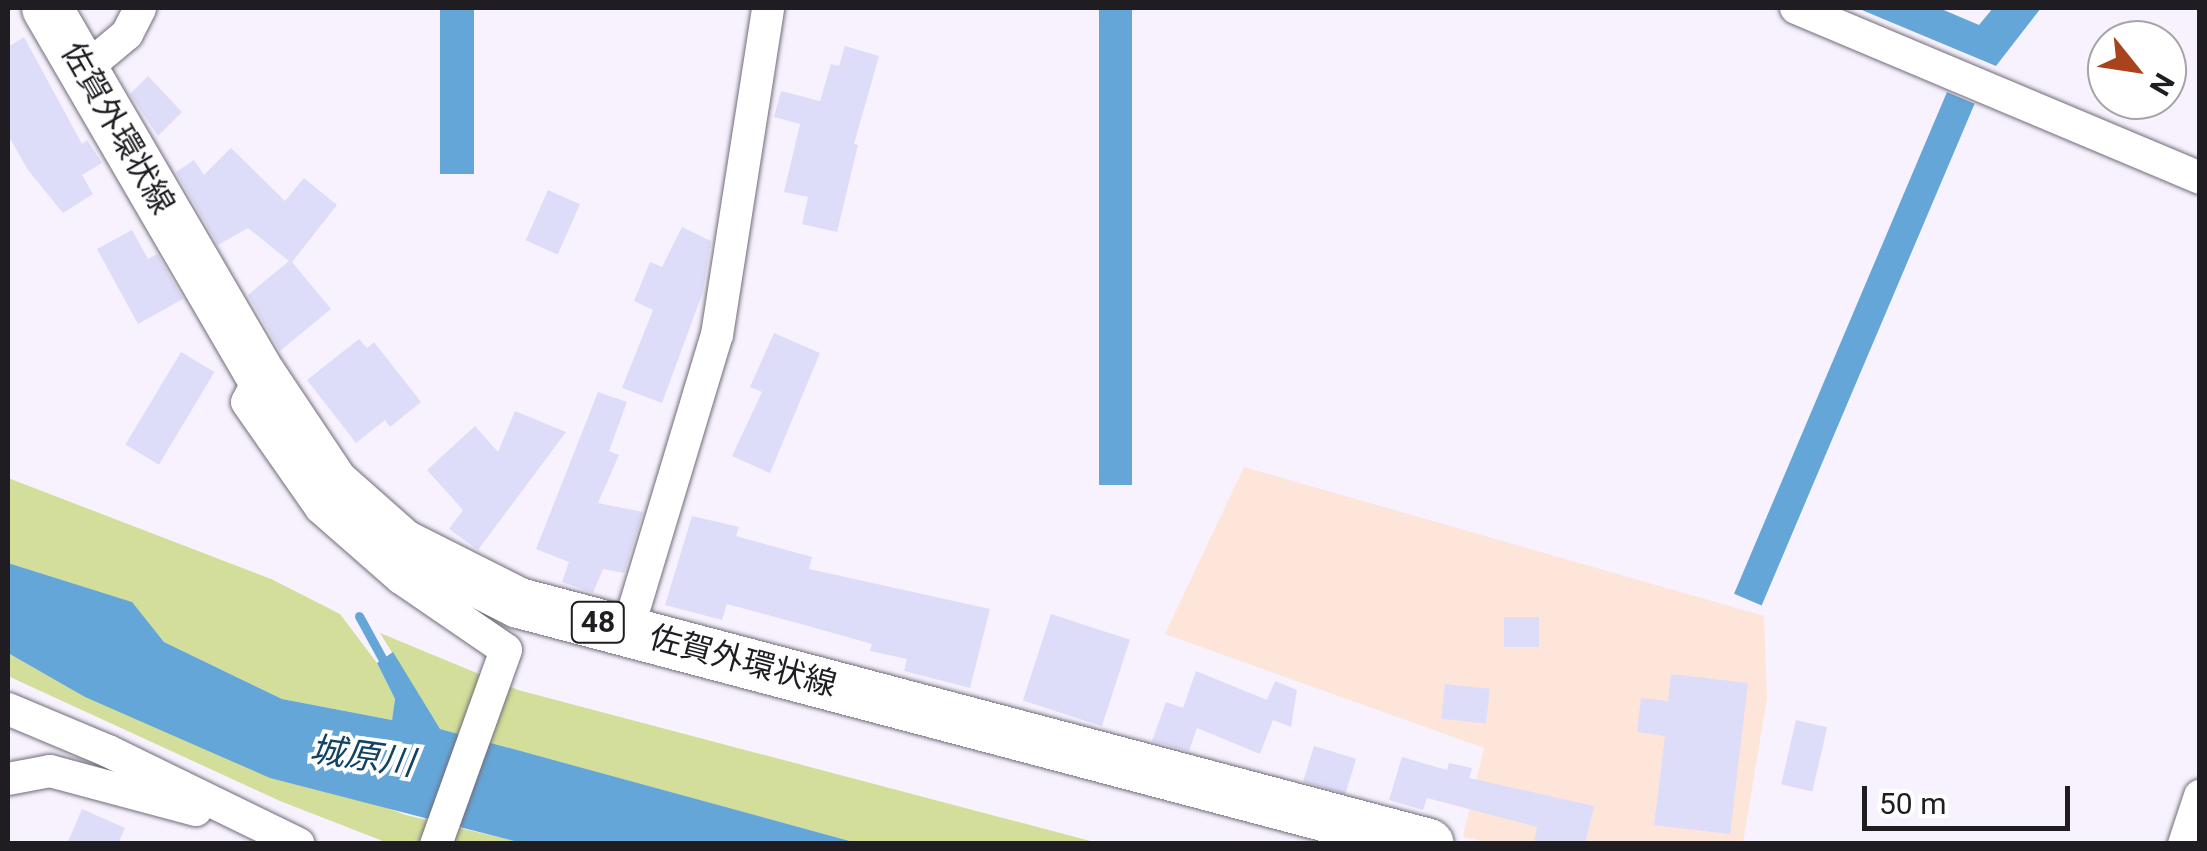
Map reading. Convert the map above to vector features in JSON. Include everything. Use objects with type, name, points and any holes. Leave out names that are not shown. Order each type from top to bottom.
[{"type":"main road","name":"佐賀外環状線","points":[[47,8],[262,375],[333,483],[402,544],[519,603],[1429,844]]},
{"type":"street","points":[[84,70],[127,34],[140,8]]},
{"type":"street","points":[[628,630],[717,334],[768,8]]},
{"type":"street","points":[[1796,8],[2200,178]]},
{"type":"street","points":[[262,375],[247,402],[321,508],[401,578],[506,650],[436,844]]},
{"type":"street","points":[[8,708],[108,750],[299,844]]},
{"type":"street","points":[[8,779],[50,771],[264,828]]},
{"type":"street","points":[[2184,844],[2200,796]]},
{"type":"shaded area","points":[[1244,467],[1764,616],[1767,698],[1743,843],[1495,844],[1463,837],[1484,748],[1165,634]]},
{"type":"green space","points":[[8,478],[271,579],[340,614],[377,663],[395,699],[392,720],[282,699],[164,642],[131,602],[8,563]]},
{"type":"green space","points":[[380,633],[518,690],[1098,843],[857,843],[439,729]]},
{"type":"green space","points":[[8,653],[86,697],[406,815],[522,843],[388,843],[280,801],[8,676]]},
{"type":"water","points":[[440,8],[474,8],[474,174],[440,174]]},
{"type":"water","points":[[1099,8],[1132,8],[1132,485],[1099,485]]},
{"type":"water","points":[[1857,8],[1939,8],[1979,25],[1993,8],[2041,8],[1996,66]]},
{"type":"water","points":[[1947,92],[1975,104],[1762,605],[1734,594]]},
{"type":"water","name":"城原川","points":[[8,563],[132,602],[164,642],[282,699],[392,720],[395,699],[377,663],[393,652],[440,729],[857,843],[522,843],[270,778],[85,697],[8,653]]},
{"type":"building","points":[[24,37],[82,144],[87,140],[102,163],[82,175],[93,194],[63,213],[28,170],[8,135],[8,47]]},
{"type":"building","points":[[845,46],[879,56],[854,144],[858,145],[837,232],[802,224],[808,197],[784,192],[800,124],[774,117],[781,91],[820,101],[831,64],[839,66]]},
{"type":"building","points":[[148,76],[182,112],[158,136],[130,94]]},
{"type":"building","points":[[231,148],[285,201],[304,178],[337,205],[292,262],[331,309],[280,351],[248,295],[289,261],[248,228],[218,245],[176,172],[194,160],[204,175]]},
{"type":"building","points":[[548,190],[580,204],[558,254],[526,240]]},
{"type":"building","points":[[682,227],[711,241],[703,292],[662,403],[622,388],[653,310],[634,301],[650,262],[662,267]]},
{"type":"building","points":[[132,230],[148,259],[157,254],[183,299],[138,324],[97,249]]},
{"type":"building","points":[[774,333],[820,353],[770,473],[732,456],[762,392],[750,387]]},
{"type":"building","points":[[359,339],[367,348],[374,342],[421,402],[390,427],[385,420],[356,443],[307,380]]},
{"type":"building","points":[[181,352],[214,372],[159,465],[125,445]]},
{"type":"building","points":[[598,392],[627,402],[609,451],[619,455],[598,503],[643,512],[624,573],[603,569],[593,593],[562,582],[569,562],[536,549]]},
{"type":"building","points":[[515,411],[566,432],[478,550],[449,529],[463,510],[427,470],[475,426],[498,452]]},
{"type":"building","points":[[692,516],[739,527],[736,536],[812,557],[809,569],[990,609],[970,688],[904,671],[907,659],[870,651],[872,644],[801,624],[727,604],[722,620],[665,605]]},
{"type":"building","points":[[1051,614],[1130,640],[1102,726],[1023,701]]},
{"type":"building","points":[[1504,617],[1539,617],[1539,647],[1504,647]]},
{"type":"building","points":[[1196,671],[1267,700],[1275,681],[1297,690],[1291,727],[1273,720],[1260,754],[1197,728],[1189,751],[1152,741],[1166,702],[1183,708]]},
{"type":"building","points":[[1671,674],[1748,683],[1730,834],[1654,825],[1665,736],[1637,732],[1641,698],[1668,701]]},
{"type":"building","points":[[1445,684],[1490,689],[1486,724],[1441,719]]},
{"type":"building","points":[[1796,720],[1827,727],[1812,792],[1781,784]]},
{"type":"building","points":[[1314,746],[1356,759],[1345,794],[1303,781]]},
{"type":"building","points":[[1402,757],[1447,770],[1449,763],[1472,768],[1469,778],[1594,806],[1585,844],[1534,844],[1537,827],[1427,798],[1423,810],[1389,800]]},
{"type":"building","points":[[82,809],[125,828],[118,844],[67,844]]},
{"type":"waterway","points":[[359,616],[388,669]]}]
